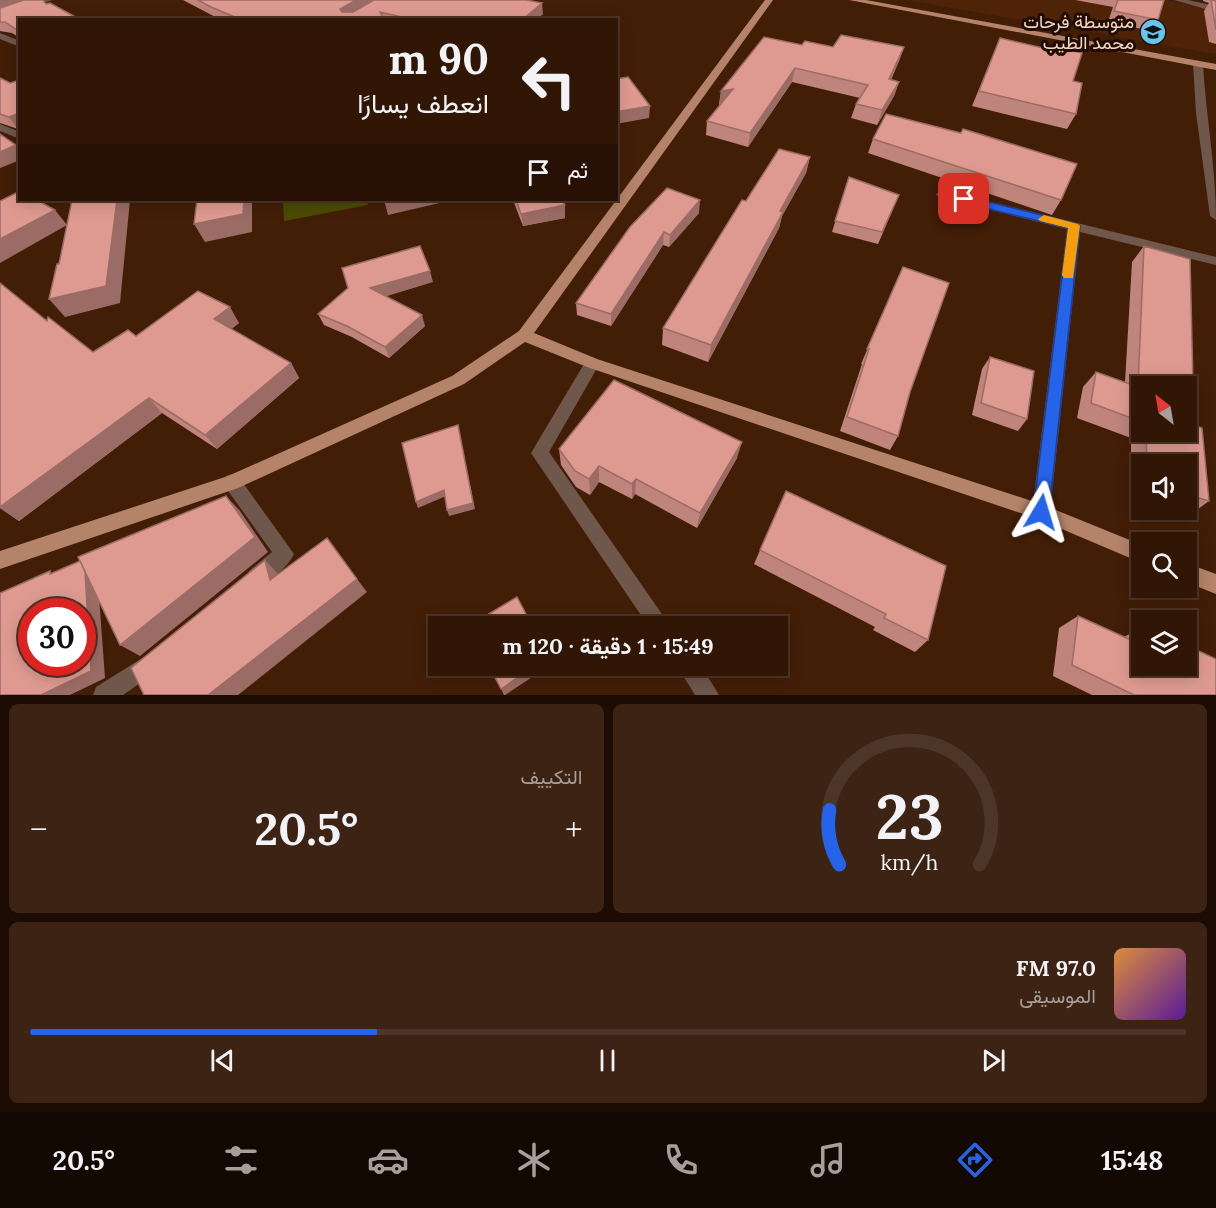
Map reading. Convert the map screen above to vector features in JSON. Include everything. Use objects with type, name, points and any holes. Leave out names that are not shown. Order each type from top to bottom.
[{"type":"main road","points":[[0,560],[232,482],[458,380],[524,335],[769,0]]},
{"type":"main road","points":[[853,0],[1216,67]]},
{"type":"main road","points":[[524,335],[592,363],[1041,512],[1131,549]]},
{"type":"main road","points":[[1197,576],[1216,584]]},
{"type":"street","points":[[0,17],[48,0]]},
{"type":"street","points":[[1178,0],[1216,9]]},
{"type":"street","points":[[0,36],[18,43]]},
{"type":"street","points":[[1198,64],[1201,113],[1216,216]]},
{"type":"street","points":[[0,127],[18,135]]},
{"type":"street","points":[[942,194],[1216,261]]},
{"type":"street","points":[[1041,512],[1074,226]]},
{"type":"street","points":[[592,363],[540,453],[653,616]]},
{"type":"street","points":[[232,482],[284,555],[240,591]]},
{"type":"street","points":[[104,695],[170,648]]},
{"type":"street","points":[[695,676],[708,695]]},
{"type":"shaded area","name":"متوسطة فرحات محمد الطيب","points":[[907,0],[1167,0],[1216,10],[1216,54]]},
{"type":"shaded area","points":[[283,201],[367,201],[368,205],[284,221]]},
{"type":"building","points":[[24,0],[43,0],[46,4],[50,3],[77,18],[18,18],[18,31],[5,22],[0,22],[0,8]]},
{"type":"building","points":[[198,0],[356,0],[340,9],[342,12],[353,12],[374,0],[526,0],[542,3],[524,18],[406,18],[380,12],[383,18],[237,18]]},
{"type":"building","points":[[1118,0],[1164,0],[1158,20],[1114,11]]},
{"type":"building","points":[[1211,0],[1216,1],[1216,30]]},
{"type":"building","points":[[841,35],[904,47],[889,79],[899,82],[882,110],[856,104],[868,85],[795,68],[750,133],[707,121],[733,89],[721,91],[764,37],[802,45],[805,41],[833,47]]},
{"type":"building","points":[[1000,38],[1043,48],[1045,45],[1082,53],[1073,81],[1082,83],[1076,114],[979,91]]},
{"type":"building","points":[[628,77],[650,106],[618,112],[618,79]]},
{"type":"building","points":[[0,78],[10,83],[18,81],[18,114],[9,117],[0,114]]},
{"type":"building","points":[[886,114],[961,133],[963,129],[1077,164],[1061,200],[873,139]]},
{"type":"building","points":[[0,134],[16,145],[0,152]]},
{"type":"building","points":[[779,149],[810,157],[711,345],[663,328],[742,200],[746,201]]},
{"type":"building","points":[[849,177],[899,195],[882,232],[835,221]]},
{"type":"building","points":[[667,188],[700,200],[670,235],[664,232],[611,314],[576,303],[630,227]]},
{"type":"building","points":[[18,192],[18,201],[39,201],[55,210],[0,239],[0,201]]},
{"type":"building","points":[[72,201],[117,201],[106,286],[49,299],[57,264],[59,264]]},
{"type":"building","points":[[197,201],[244,201],[243,214],[194,224]]},
{"type":"building","points":[[516,201],[563,201],[565,205],[521,214]]},
{"type":"building","points":[[420,246],[430,271],[370,288],[422,315],[385,347],[347,326],[318,314],[348,288],[342,268]]},
{"type":"building","points":[[1144,246],[1190,259],[1193,376],[1138,376]]},
{"type":"building","points":[[903,267],[949,283],[910,392],[898,436],[847,417],[869,349],[867,349]]},
{"type":"building","points":[[0,283],[47,321],[48,317],[93,352],[128,330],[136,336],[198,291],[230,307],[214,319],[291,363],[205,435],[149,398],[0,507]]},
{"type":"building","points":[[990,357],[1034,371],[1027,419],[981,403]]},
{"type":"building","points":[[1096,372],[1131,384],[1131,418],[1091,403]]},
{"type":"building","points":[[614,380],[742,442],[700,513],[636,479],[632,484],[599,466],[589,479],[575,471],[559,449]]},
{"type":"building","points":[[458,425],[473,503],[447,510],[444,490],[416,502],[402,443]]},
{"type":"building","points":[[1197,426],[1202,428],[1209,501],[1197,497],[1197,454],[1147,454],[1146,442],[1197,442]]},
{"type":"building","points":[[786,491],[946,566],[928,640],[884,618],[886,614],[760,550]]},
{"type":"building","points":[[226,496],[255,537],[120,645],[78,557]]},
{"type":"building","points":[[327,538],[357,579],[208,695],[144,695],[131,668],[265,560],[270,580]]},
{"type":"building","points":[[80,561],[85,572],[87,598],[18,598],[18,676],[81,676],[41,695],[0,695],[0,593],[50,571],[50,574]]},
{"type":"building","points":[[517,597],[527,616],[486,616]]},
{"type":"building","points":[[1078,616],[1131,640],[1131,676],[1197,676],[1197,650],[1216,659],[1216,695],[1134,695],[1072,665]]},
{"type":"building","points":[[494,676],[520,676],[501,689]]},
{"type":"slow traffic","points":[[1044,219],[1074,226],[1068,275]]},
{"type":"place","name":"متوسطة فرحات محمد الطيب","points":[[1153,32]]},
{"type":"route","points":[[964,199],[1074,226],[1041,512]]}]
